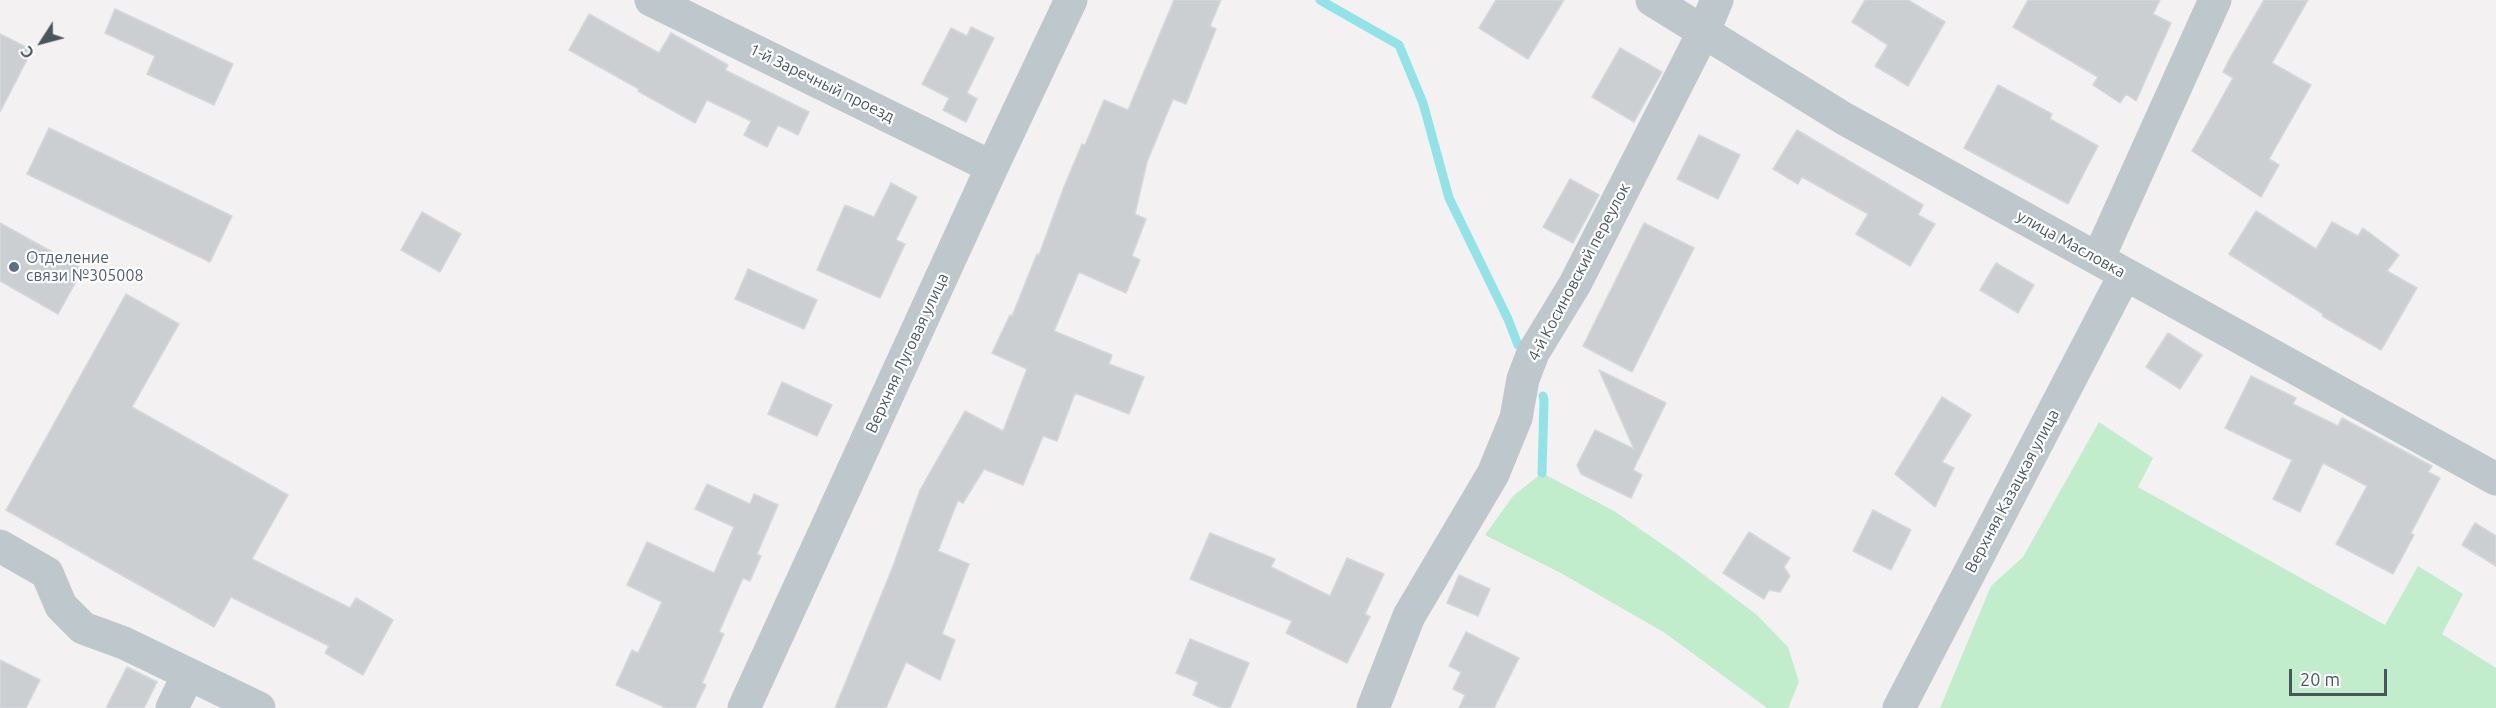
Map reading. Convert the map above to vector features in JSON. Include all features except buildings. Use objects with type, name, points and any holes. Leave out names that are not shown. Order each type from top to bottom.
[{"type":"street","name":"1-й Заречный проезд","points":[[651,0],[992,167]]},
{"type":"street","name":"Верхняя Луговая улица","points":[[744,708],[1071,0]]},
{"type":"street","name":"улица Масловка","points":[[1652,0],[1842,118],[2496,479]]},
{"type":"street","name":"4-й Косиновский переулок","points":[[1373,708],[1409,616],[1493,474],[1516,418],[1523,379],[1533,353],[1575,284],[1703,33],[1717,0]]},
{"type":"street","name":"Верхняя Казацкая улица","points":[[1899,708],[2112,267],[2214,0]]},
{"type":"street","points":[[0,546],[47,573],[61,606],[82,627],[124,643],[259,708]]},
{"type":"street","points":[[172,708],[188,675]]},
{"type":"green space","points":[[2099,422],[2153,458],[2138,487],[2385,625],[2418,566],[2463,594],[2442,634],[2496,668],[2496,708],[1940,708],[1991,586],[2023,557]]},
{"type":"green space","points":[[1542,473],[1614,511],[1679,556],[1757,615],[1788,647],[1799,682],[1788,708],[1767,708],[1665,633],[1559,572],[1485,535],[1513,496]]},
{"type":"waterway","points":[[1320,0],[1399,45],[1423,103],[1449,198],[1508,319],[1518,345]]},
{"type":"waterway","points":[[1542,473],[1543,396]]},
{"type":"place","name":"Отделение связи №305008","points":[[14,267]]}]
